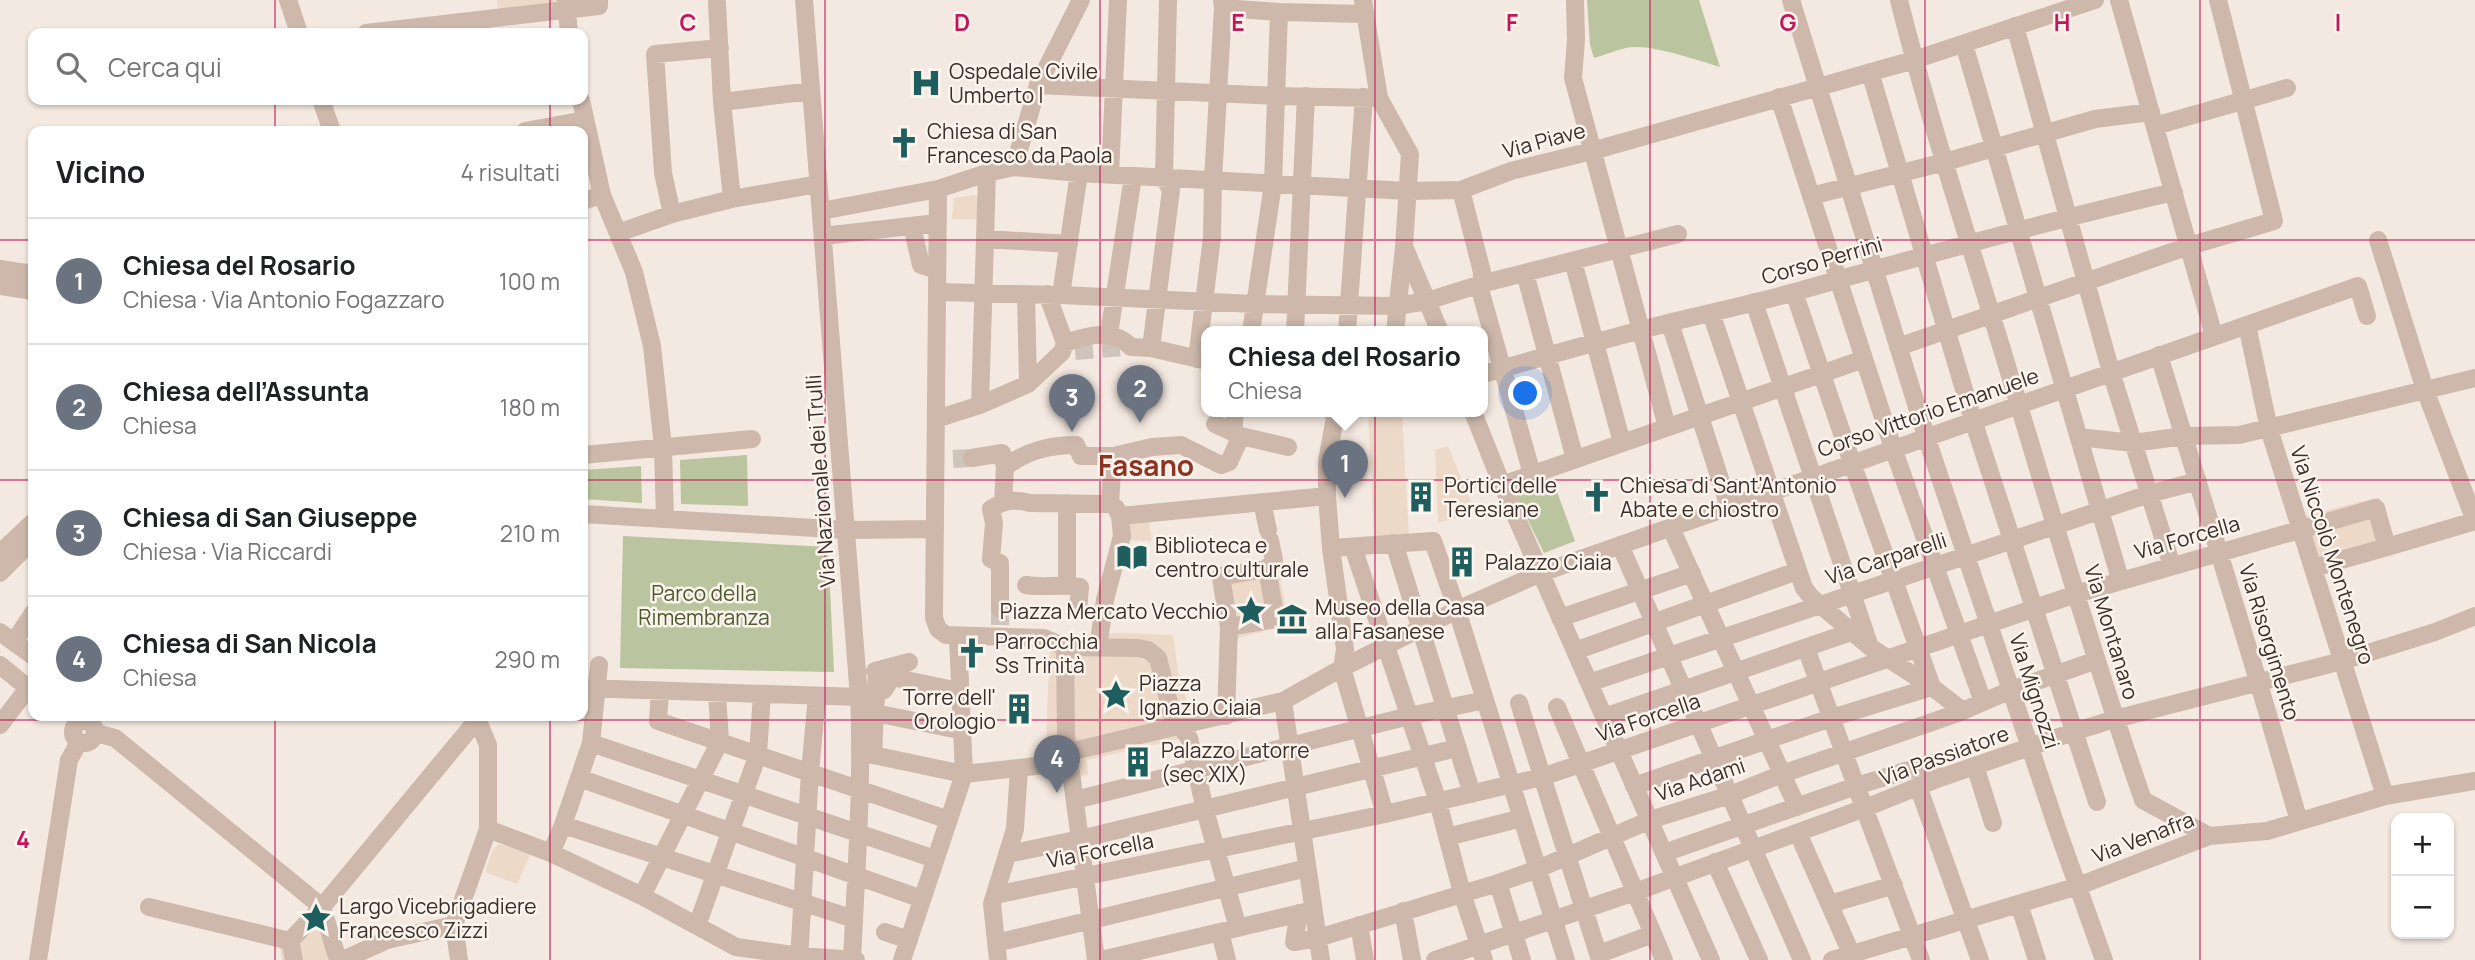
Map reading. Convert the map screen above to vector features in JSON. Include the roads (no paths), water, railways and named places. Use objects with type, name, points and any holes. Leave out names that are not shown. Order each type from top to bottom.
[{"type":"street","points":[[288,0],[297,28]]},
{"type":"street","points":[[394,28],[505,8],[566,4],[599,6],[599,0]]},
{"type":"street","name":"Via Nazionale dei Trulli","points":[[804,0],[857,670],[867,696],[860,790],[854,960]]},
{"type":"street","points":[[1014,167],[1038,85],[1081,0]]},
{"type":"street","points":[[1110,174],[1118,0]]},
{"type":"street","points":[[1151,348],[1171,190],[1164,177],[1168,0]]},
{"type":"street","points":[[1575,0],[1573,78],[1667,427]]},
{"type":"street","name":"Via Mignozzi","points":[[1791,0],[1926,436],[2104,960]]},
{"type":"street","name":"Via Montanaro","points":[[1899,0],[1914,60],[2018,404],[2115,719],[2143,800],[2209,836]]},
{"type":"street","name":"Via Piave","points":[[821,211],[937,189],[1014,167],[1408,191],[1461,190],[1511,172],[1914,60],[2095,0]]},
{"type":"street","points":[[2119,0],[2214,336]]},
{"type":"street","points":[[1898,348],[2038,297],[2189,246],[2274,221],[2218,0]]},
{"type":"street","points":[[716,3],[732,199]]},
{"type":"street","points":[[566,4],[568,28]]},
{"type":"street","points":[[1204,326],[1212,237],[1223,4],[1279,12],[1363,7],[1372,98],[1358,188],[1347,326]]},
{"type":"street","points":[[1252,326],[1273,184],[1279,12]]},
{"type":"street","points":[[2015,26],[2111,372],[2172,566]]},
{"type":"street","points":[[1964,44],[2120,579]]},
{"type":"street","points":[[671,214],[663,173],[655,54],[720,48]]},
{"type":"street","points":[[1870,72],[1973,420],[2097,803]]},
{"type":"street","points":[[1038,85],[1372,98]]},
{"type":"street","points":[[1811,196],[1945,162],[2095,119],[2153,119],[2287,88]]},
{"type":"street","points":[[722,102],[811,91]]},
{"type":"street","points":[[1295,326],[1307,96]]},
{"type":"street","points":[[1779,97],[1864,359],[1983,702]]},
{"type":"street","points":[[1372,98],[1410,154],[1395,326]]},
{"type":"street","points":[[323,105],[330,126]]},
{"type":"street","points":[[582,105],[586,126]]},
{"type":"street","points":[[552,126],[585,120]]},
{"type":"street","points":[[588,133],[602,195],[634,272],[652,346],[663,447],[665,519]]},
{"type":"street","points":[[980,405],[987,173]]},
{"type":"street","points":[[1067,349],[1054,295],[1069,244],[1079,173]]},
{"type":"street","points":[[1109,334],[1133,176]]},
{"type":"street","points":[[618,233],[671,214],[732,199],[818,184]]},
{"type":"street","points":[[937,189],[936,419],[944,459],[935,529],[934,618],[938,629],[946,635],[958,637],[1000,624],[1065,647],[1148,650],[1158,658],[1172,715],[1189,738],[1238,928]]},
{"type":"street","points":[[1461,190],[1482,272],[1481,293],[1532,474]]},
{"type":"street","name":"Corso Perrini","points":[[1488,373],[2068,216],[2174,192]]},
{"type":"street","points":[[588,199],[602,195]]},
{"type":"street","points":[[823,236],[937,223]]},
{"type":"street","points":[[912,226],[921,265],[937,271]]},
{"type":"street","points":[[937,292],[1255,304],[1397,306],[1427,301],[1678,234]]},
{"type":"street","points":[[985,240],[1069,244]]},
{"type":"street","points":[[2313,568],[2475,521],[2425,390],[2378,240]]},
{"type":"street","points":[[1404,247],[1437,326]]},
{"type":"street","points":[[1573,261],[1622,443]]},
{"type":"street","points":[[0,269],[28,273]]},
{"type":"street","points":[[1525,273],[1575,459]]},
{"type":"street","points":[[0,286],[28,290]]},
{"type":"street","name":"Corso Vittorio Emanuele","points":[[1180,726],[1283,701],[1457,610],[1541,573],[2358,286],[2367,316]]},
{"type":"street","points":[[1794,292],[1932,687]]},
{"type":"street","points":[[1026,294],[1028,384]]},
{"type":"street","points":[[1754,302],[1852,594],[1877,653]]},
{"type":"street","points":[[1712,313],[1804,587],[1819,604],[1877,653],[1932,687],[1963,711]]},
{"type":"street","points":[[1670,323],[1729,507]]},
{"type":"street","name":"Via Niccolò Montenegro","points":[[2247,325],[2269,429],[2385,796]]},
{"type":"street","points":[[936,419],[980,405],[1028,384],[1080,338],[1109,334],[1122,337],[1127,347],[1151,348],[1201,360]]},
{"type":"street","name":"Via Risorgimento","points":[[2159,355],[2299,821]]},
{"type":"street","points":[[1502,485],[1864,359]]},
{"type":"street","points":[[2079,437],[2133,443],[2184,436],[2239,435],[2475,378]]},
{"type":"street","points":[[1005,467],[1021,455],[1034,450],[1065,445],[1076,446],[1081,456],[1113,456],[1181,444],[1221,465],[1229,462],[1237,435],[1235,417]]},
{"type":"street","points":[[1335,417],[1327,461],[1331,548],[1345,649],[1342,668],[1385,814]]},
{"type":"street","points":[[1475,417],[1502,485],[1711,960]]},
{"type":"street","points":[[1215,424],[1237,435],[1288,447]]},
{"type":"street","points":[[588,454],[752,439]]},
{"type":"street","points":[[972,458],[1002,453],[1005,467],[994,523],[991,559],[1000,563],[1014,583],[1039,587],[1067,584],[1080,587],[1078,611]]},
{"type":"street","points":[[1097,647],[1105,600],[1122,536],[1115,510],[1113,456]]},
{"type":"street","name":"Via Carparelli","points":[[1589,683],[2150,494],[2198,481]]},
{"type":"street","points":[[997,505],[1067,503],[1115,510],[1328,496]]},
{"type":"street","points":[[1229,628],[1276,620],[1267,569],[1274,559],[1262,502]]},
{"type":"street","points":[[1067,503],[1067,584]]},
{"type":"street","name":"Via Forcella","points":[[995,895],[1385,814],[1542,777],[1818,681],[1877,653],[1918,647],[2120,579],[2376,508],[2387,547]]},
{"type":"street","points":[[588,514],[848,530],[935,529]]},
{"type":"street","points":[[0,553],[28,527]]},
{"type":"street","points":[[1671,527],[1797,807]]},
{"type":"street","points":[[1331,548],[1433,541],[1566,960]]},
{"type":"street","points":[[1394,543],[1472,794]]},
{"type":"street","points":[[1620,545],[1802,960]]},
{"type":"street","points":[[1353,547],[1438,802],[1462,893],[1482,953]]},
{"type":"street","points":[[0,572],[28,549]]},
{"type":"street","points":[[1226,716],[1229,628],[1221,576],[1267,569]]},
{"type":"street","points":[[1575,651],[1797,571]]},
{"type":"street","points":[[1560,618],[1692,573]]},
{"type":"street","points":[[1000,624],[1014,583]]},
{"type":"street","name":"Via Passiatore","points":[[1435,960],[1482,953],[1514,935],[1554,920],[1798,833],[1937,779],[2073,732],[2259,684],[2435,632],[2475,616]]},
{"type":"street","points":[[28,618],[7,637],[28,652]]},
{"type":"street","points":[[1604,717],[1851,632]]},
{"type":"street","points":[[902,960],[959,773],[958,637]]},
{"type":"street","points":[[1065,647],[1066,735],[1091,921],[1099,960],[1306,912]]},
{"type":"street","points":[[1806,648],[1921,960]]},
{"type":"street","name":"Via Adami","points":[[1293,951],[1318,938],[1538,869],[1650,820],[1730,795],[2097,660]]},
{"type":"street","points":[[857,670],[877,671],[909,662]]},
{"type":"street","points":[[0,665],[28,688]]},
{"type":"street","points":[[551,853],[591,743],[590,689],[599,665]]},
{"type":"street","points":[[877,671],[867,696],[875,713],[873,755],[931,769],[959,773],[1045,765],[1069,752],[1180,726]]},
{"type":"street","points":[[590,689],[867,696],[884,690],[892,677],[949,689]]},
{"type":"street","points":[[1634,786],[1831,718],[1932,687]]},
{"type":"street","points":[[660,691],[658,721],[940,817]]},
{"type":"street","points":[[0,724],[28,693]]},
{"type":"street","points":[[642,897],[720,741],[717,693]]},
{"type":"street","points":[[697,926],[758,754],[762,694]]},
{"type":"street","points":[[799,958],[817,696]]},
{"type":"street","points":[[1075,800],[1409,716],[1485,700]]},
{"type":"street","points":[[1283,701],[1307,868],[1306,912],[1293,951]]},
{"type":"street","points":[[1519,703],[1600,957],[1653,934]]},
{"type":"street","points":[[1557,707],[1664,960]]},
{"type":"street","points":[[875,713],[954,729]]},
{"type":"street","points":[[290,942],[322,907],[475,721]]},
{"type":"street","points":[[459,960],[454,925],[488,829],[488,745],[478,721]]},
{"type":"street","points":[[72,728],[86,743],[93,740],[97,725],[322,907],[338,960]]},
{"type":"street","points":[[37,960],[72,728]]},
{"type":"street","points":[[591,743],[926,856]]},
{"type":"street","points":[[1008,854],[1206,810],[1457,748]]},
{"type":"street","points":[[1664,853],[1856,786],[1932,763],[1937,779]]},
{"type":"street","points":[[1975,766],[1993,823]]},
{"type":"street","points":[[1019,769],[1015,829],[992,904],[997,951],[1091,921],[1307,868]]},
{"type":"street","points":[[579,778],[922,899]]},
{"type":"street","name":"Via Venafra","points":[[1832,960],[1853,957],[1912,936],[2078,887],[2209,836],[2267,831],[2385,796],[2475,780]]},
{"type":"street","points":[[1919,786],[1980,960]]},
{"type":"street","points":[[1447,837],[1522,818]]},
{"type":"street","points":[[563,825],[854,919]]},
{"type":"street","points":[[488,829],[551,853],[736,947],[799,958],[854,960]]},
{"type":"street","points":[[1798,833],[1853,957]]},
{"type":"street","points":[[1716,862],[1759,960]]},
{"type":"street","points":[[1498,883],[1522,960]]},
{"type":"street","points":[[1829,904],[1894,885]]},
{"type":"street","points":[[2019,904],[2037,960]]},
{"type":"street","points":[[149,907],[290,942]]},
{"type":"street","points":[[1403,911],[1412,960]]},
{"type":"street","points":[[1306,912],[1318,938],[1321,960]]},
{"type":"street","points":[[343,960],[387,940],[454,925]]},
{"type":"street","points":[[1359,925],[1365,960]]},
{"type":"street","points":[[885,932],[908,940]]},
{"type":"street","points":[[1220,932],[1227,960]]},
{"type":"street","points":[[290,942],[294,960]]},
{"type":"tunnel","points":[[1075,351],[1123,347]]},
{"type":"tunnel","points":[[953,459],[972,458]]},
{"type":"tunnel","points":[[1000,609],[1000,625]]},
{"type":"place","name":"Ospedale Civile Umberto I","points":[[926,83]]},
{"type":"place","name":"Chiesa di San Francesco da Paola","points":[[904,143]]},
{"type":"place","name":"Chiesa dell’Assunta","points":[[1140,423]]},
{"type":"place","name":"Chiesa di San Giuseppe","points":[[1072,432]]},
{"type":"place","name":"Portici delle Teresiane","points":[[1421,497]]},
{"type":"place","name":"Chiesa di Sant'Antonio Abate e chiostro","points":[[1597,497]]},
{"type":"place","name":"Chiesa del Rosario","points":[[1345,498]]},
{"type":"place","name":"Biblioteca e centro culturale","points":[[1132,557]]},
{"type":"place","name":"Palazzo Ciaia","points":[[1462,562]]},
{"type":"place","name":"Piazza Mercato Vecchio","points":[[1251,611]]},
{"type":"place","name":"Museo della Casa alla Fasanese","points":[[1292,619]]},
{"type":"place","name":"Parrocchia Ss Trinità","points":[[972,653]]},
{"type":"place","name":"Piazza Ignazio Ciaia","points":[[1116,695]]},
{"type":"place","name":"Torre dell' Orologio","points":[[1019,709]]},
{"type":"place","name":"Palazzo Latorre (sec XIX)","points":[[1138,762]]},
{"type":"place","name":"Chiesa di San Nicola","points":[[1057,793]]},
{"type":"place","name":"Largo Vicebrigadiere Francesco Zizzi","points":[[316,918]]},
{"type":"district","name":"Fasano","points":[[1146,465]]},
{"type":"park label","name":"Parco della Rimembranza","points":[[704,605]]}]
